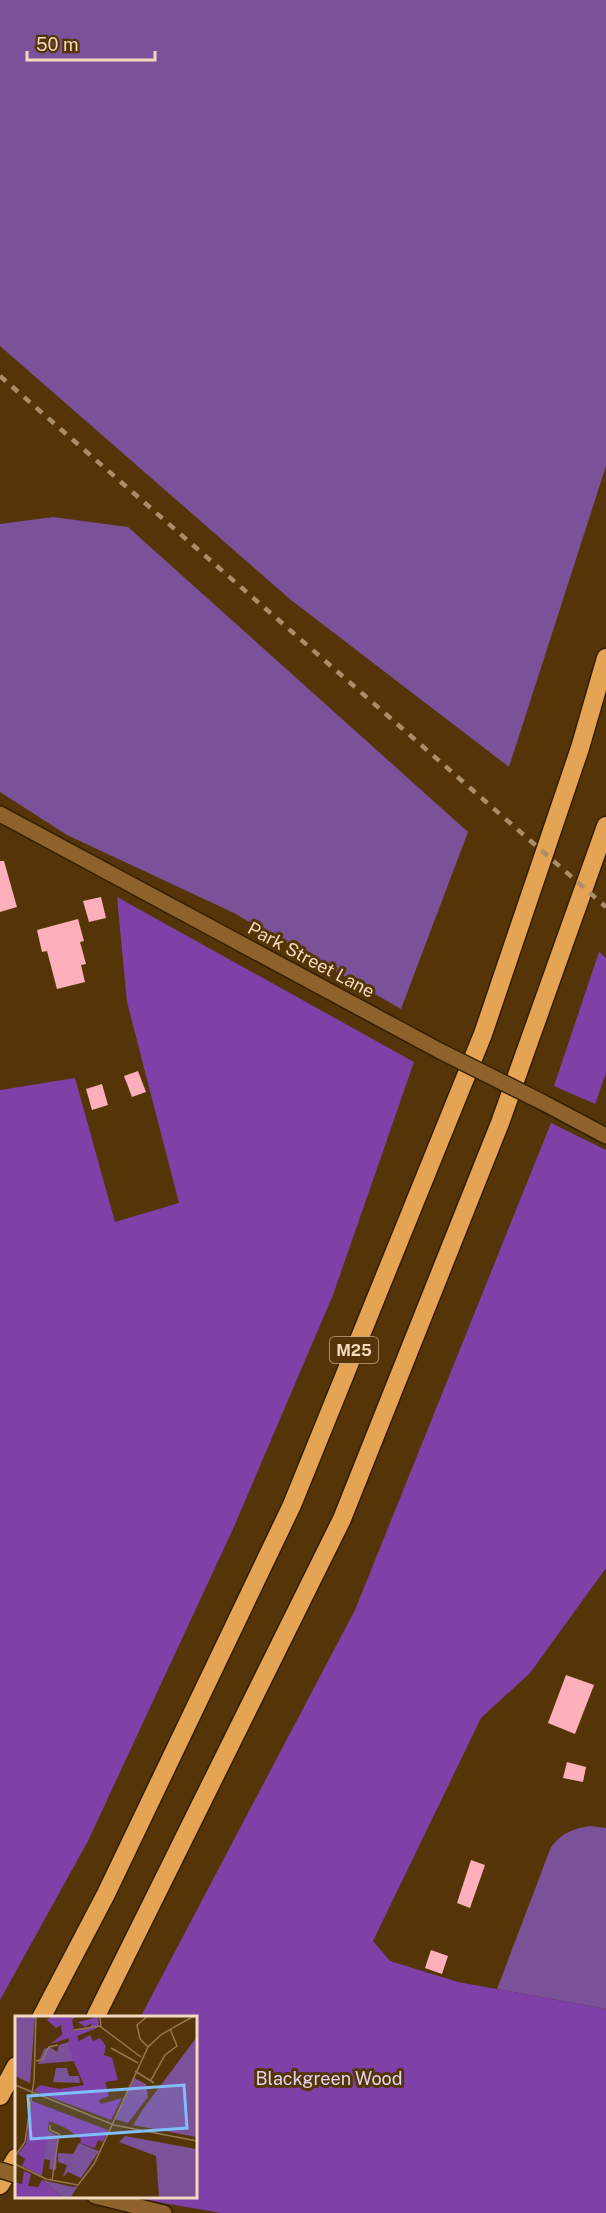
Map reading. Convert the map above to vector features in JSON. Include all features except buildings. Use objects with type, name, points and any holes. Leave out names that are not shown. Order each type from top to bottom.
[{"type":"highway","name":"M25","points":[[42,2016],[106,1894],[292,1505],[483,1034],[580,748],[606,658]]},
{"type":"highway","name":"M25","points":[[96,2016],[342,1519],[500,1123],[606,826]]},
{"type":"highway","points":[[0,2096],[15,2068]]},
{"type":"highway","points":[[0,2185],[15,2160]]},
{"type":"street","name":"Park Street Lane","points":[[0,814],[440,1051],[606,1136]]},
{"type":"street","points":[[0,2170],[15,2175]]},
{"type":"street","points":[[103,2198],[164,2213]]},
{"type":"shaded area","points":[[0,0],[606,0],[606,466],[509,767],[291,600],[0,346]]},
{"type":"shaded area","points":[[53,517],[128,527],[468,832],[401,1009],[234,913],[67,835],[0,792],[0,524]]},
{"type":"shaded area","points":[[590,1826],[606,1828],[606,2009],[497,1989],[551,1847],[568,1832]]},
{"type":"green space","points":[[117,897],[414,1062],[333,1295],[233,1529],[88,1841],[0,2000],[0,1090],[75,1078],[115,1222],[179,1203],[127,1002]]},
{"type":"green space","points":[[599,952],[606,958],[606,1073],[595,1104],[554,1086]]},
{"type":"green space","name":"Blackgreen Wood","points":[[551,1123],[606,1150],[606,1568],[530,1673],[481,1718],[373,1941],[390,1961],[458,1982],[606,2009],[606,2213],[221,2213],[141,2198],[196,2198],[196,2016],[141,2016],[355,1610]]},
{"type":"railway","points":[[0,376],[606,907]]}]
